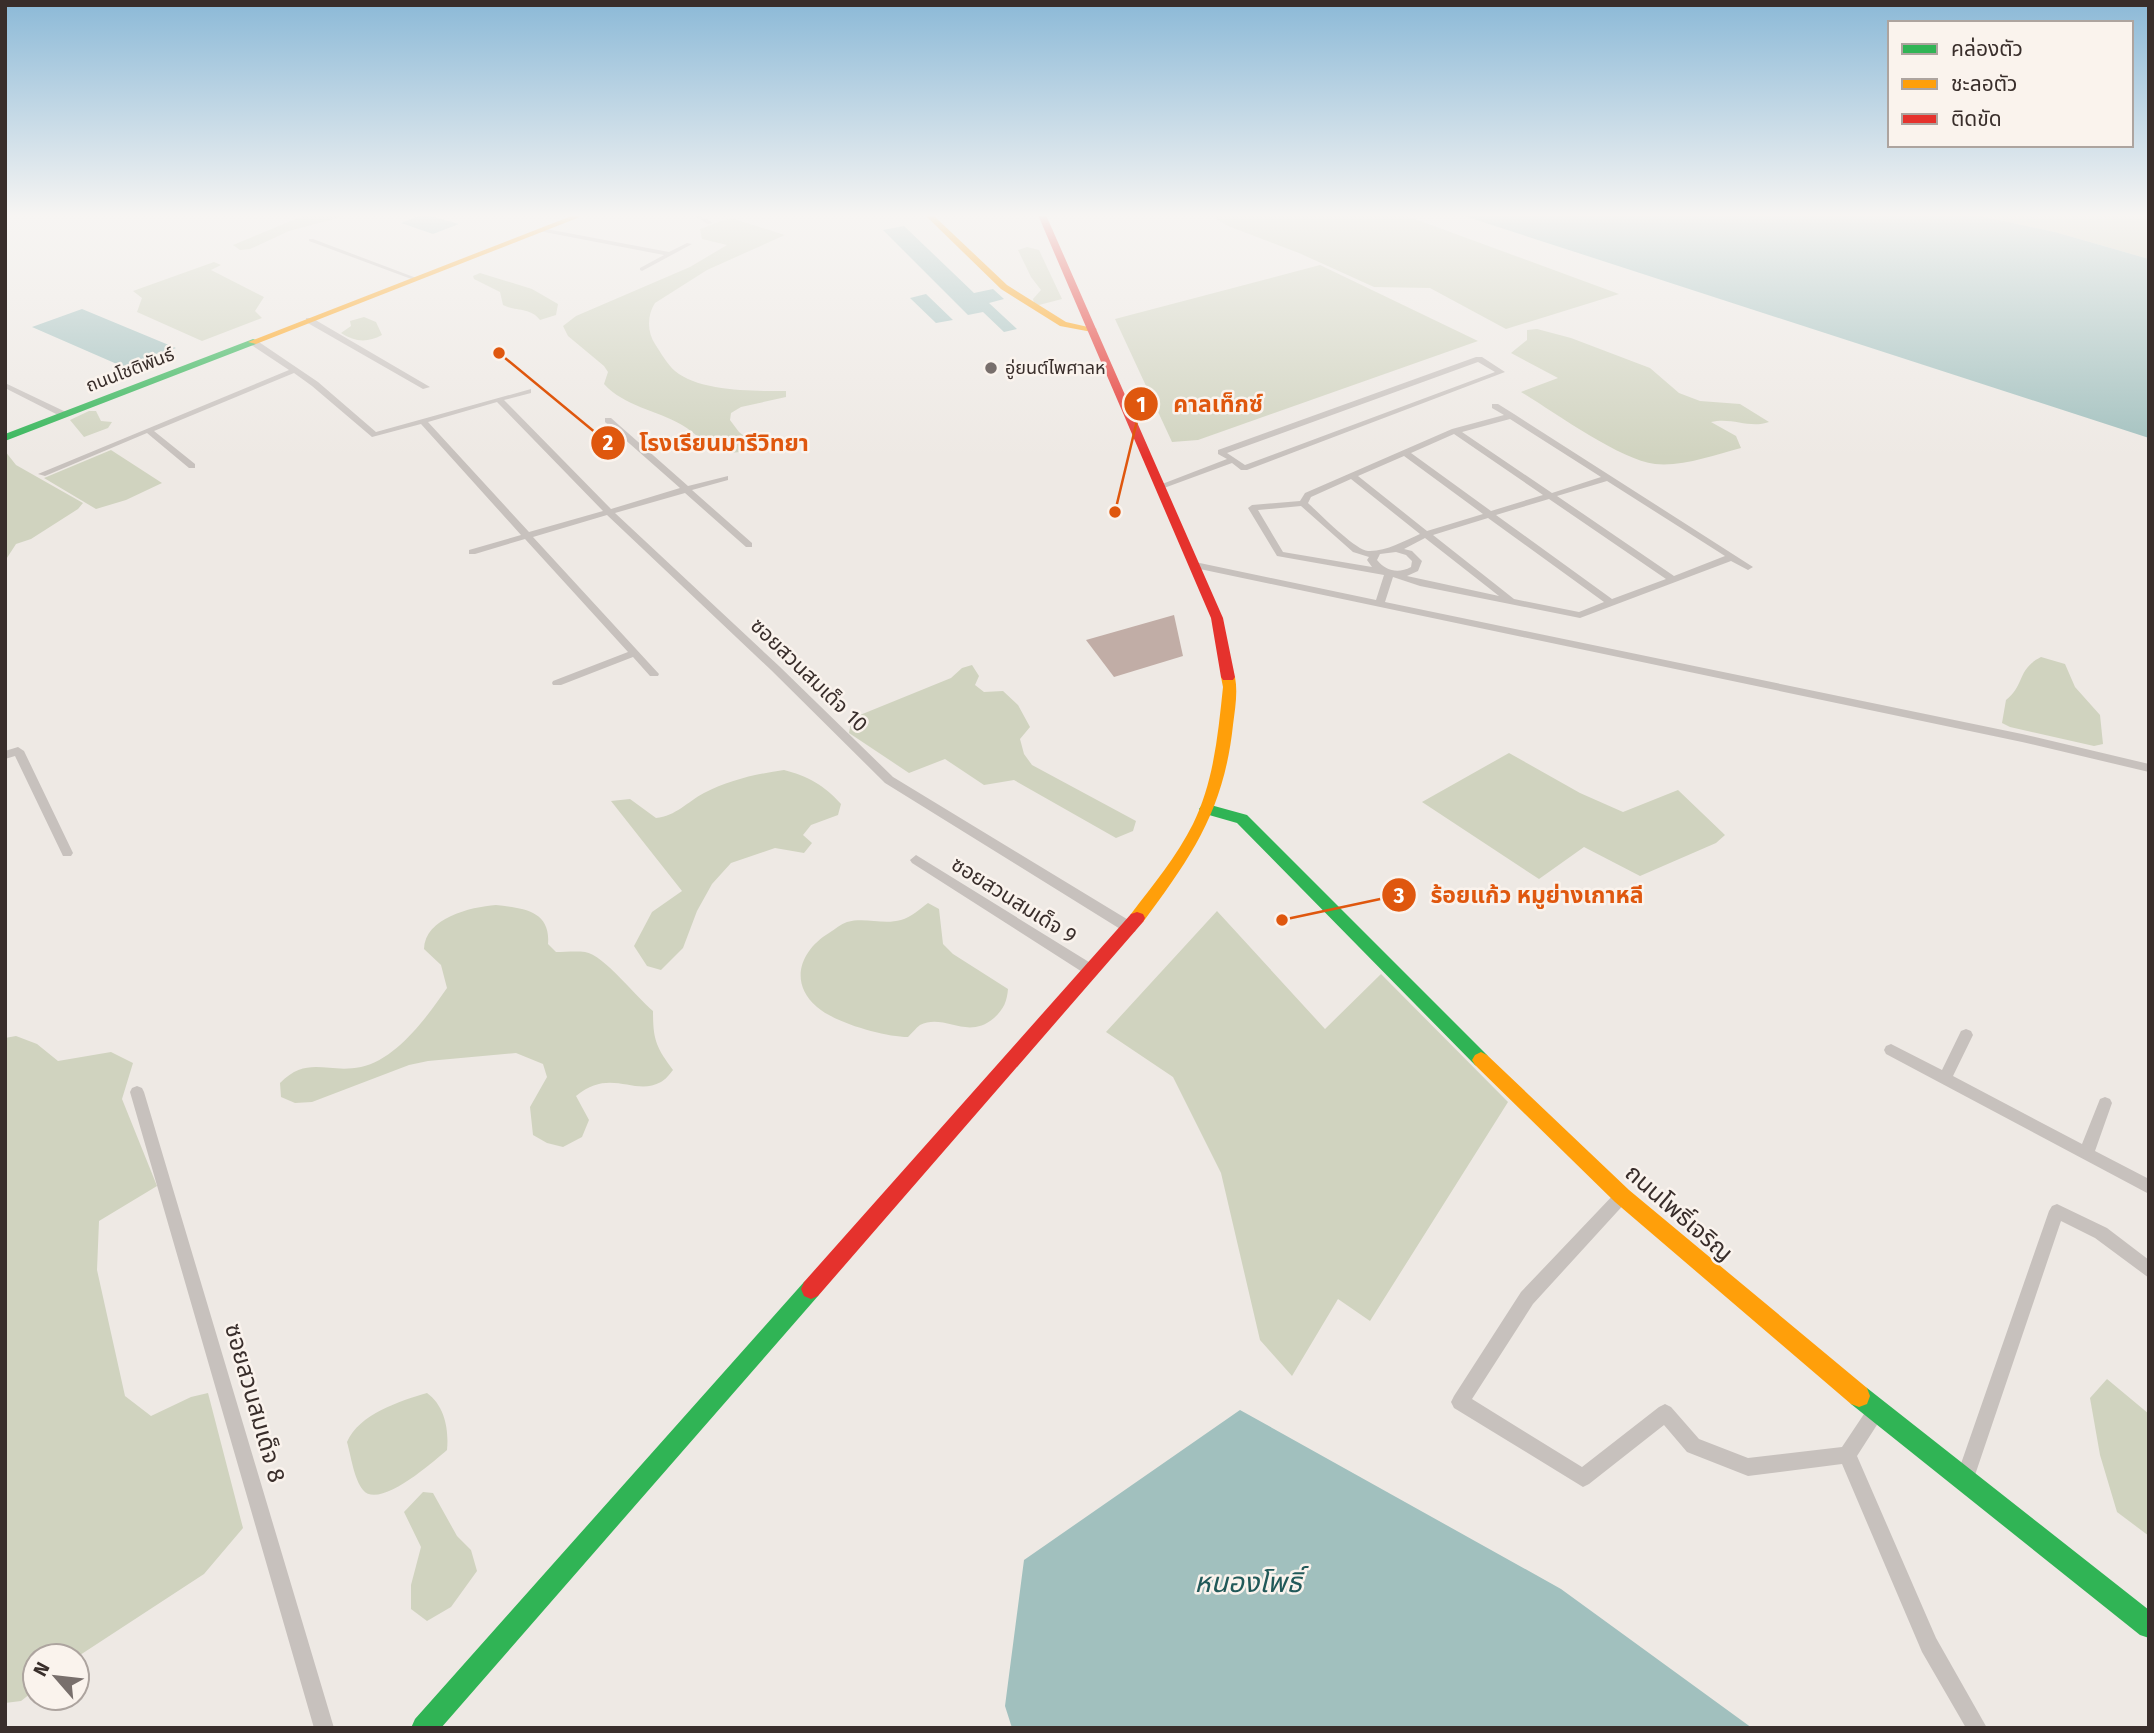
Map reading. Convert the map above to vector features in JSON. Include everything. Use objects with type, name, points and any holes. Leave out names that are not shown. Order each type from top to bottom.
[{"type":"main road","name":"ถนนโชติพันธ์","points":[[5,438],[372,296]]},
{"type":"main road","points":[[1018,296],[1063,324],[1092,329]]},
{"type":"main road","points":[[424,1728],[1130,928],[1183,854],[1207,809],[1223,752],[1230,687],[1217,618],[1077,296]]},
{"type":"main road","name":"ถนนโพธิ์เจริญ","points":[[1207,809],[1242,819],[1490,1070],[1622,1196],[1876,1412],[1965,1478],[2149,1626]]},
{"type":"street","points":[[309,320],[426,387]]},
{"type":"street","points":[[253,342],[294,370],[375,435],[528,391]]},
{"type":"street","points":[[1479,359],[1501,372],[1244,468],[1233,460],[1221,452],[1479,359]]},
{"type":"street","points":[[42,474],[294,370]]},
{"type":"street","points":[[5,386],[65,415]]},
{"type":"street","name":"ซอยสวนสมเด็จ 10","points":[[499,400],[609,512],[889,780],[1130,928]]},
{"type":"street","points":[[1495,406],[1748,567]]},
{"type":"street","points":[[1303,503],[1308,495],[1455,431],[1510,416]]},
{"type":"street","points":[[608,420],[749,545]]},
{"type":"street","points":[[424,423],[654,674]]},
{"type":"street","points":[[148,430],[192,466]]},
{"type":"street","points":[[1455,431],[1673,579]]},
{"type":"street","points":[[1405,453],[1611,603]]},
{"type":"street","points":[[1161,486],[1233,460]]},
{"type":"street","points":[[1352,476],[1512,601]]},
{"type":"street","points":[[472,552],[726,478]]},
{"type":"street","points":[[1608,478],[1426,534],[1396,549],[1382,550],[1373,555],[1356,550],[1303,503],[1252,508],[1280,554],[1389,573],[1420,583],[1580,615],[1732,557]]},
{"type":"street","points":[[1373,555],[1375,566],[1389,573],[1410,572],[1417,565],[1414,557],[1396,549]]},
{"type":"street","points":[[1195,565],[2034,740],[2149,768]]},
{"type":"street","points":[[1380,603],[1389,573]]},
{"type":"street","points":[[557,683],[634,653]]},
{"type":"street","points":[[5,755],[18,751],[67,853]]},
{"type":"street","name":"ซอยสวนสมเด็จ 9","points":[[916,860],[1092,971]]},
{"type":"street","points":[[1945,1079],[1966,1035]]},
{"type":"street","points":[[1891,1050],[2149,1187]]},
{"type":"street","name":"ซอยสวนสมเด็จ 8","points":[[137,1091],[324,1728]]},
{"type":"street","points":[[2086,1154],[2105,1103]]},
{"type":"street","points":[[1622,1196],[1527,1298],[1460,1402],[1583,1478],[1665,1413],[1693,1446],[1748,1467],[1847,1455],[1876,1412]]},
{"type":"street","points":[[1965,1478],[2057,1211],[2101,1233],[2149,1270]]},
{"type":"street","points":[[1847,1455],[1928,1645],[1977,1728]]},
{"type":"green space","points":[[139,296],[264,297],[255,311],[262,318],[202,341],[137,312],[142,298]]},
{"type":"green space","points":[[501,296],[544,296],[558,304],[556,315],[540,320],[528,311],[503,305]]},
{"type":"green space","points":[[623,296],[666,296],[655,303],[650,313],[650,334],[675,371],[686,378],[713,387],[786,391],[786,397],[741,407],[731,413],[730,420],[739,432],[753,443],[751,450],[734,453],[723,451],[682,425],[621,398],[604,384],[608,372],[604,366],[568,336],[563,326],[576,316]]},
{"type":"green space","points":[[1036,296],[1061,296],[1062,299],[1039,305],[1034,303]]},
{"type":"green space","points":[[1203,296],[1384,296],[1478,341],[1198,440],[1172,442],[1115,319]]},
{"type":"green space","points":[[1445,296],[1613,296],[1506,329]]},
{"type":"green space","points":[[364,317],[376,322],[382,335],[361,340],[341,333],[351,326],[350,321]]},
{"type":"green space","points":[[1537,329],[1571,338],[1650,368],[1679,393],[1700,401],[1740,404],[1769,422],[1711,422],[1736,436],[1741,448],[1676,464],[1641,461],[1606,445],[1521,392],[1558,378],[1511,353],[1527,340],[1527,330]]},
{"type":"green space","points":[[89,411],[96,411],[101,421],[112,422],[108,428],[84,437],[70,420]]},
{"type":"green space","points":[[111,450],[162,483],[126,500],[96,509],[44,478]]},
{"type":"green space","points":[[5,451],[16,465],[83,503],[31,539],[16,544],[5,561]]},
{"type":"green space","points":[[2041,657],[2065,664],[2075,687],[2100,715],[2103,744],[2094,746],[2002,723],[2006,700],[2016,689],[2028,667]]},
{"type":"green space","points":[[972,665],[979,676],[975,685],[984,692],[1003,691],[1018,705],[1030,727],[1020,739],[1024,754],[1032,765],[1136,821],[1133,831],[1116,838],[1014,780],[984,785],[945,759],[909,773],[849,733],[851,722],[860,715],[951,678],[962,668]]},
{"type":"green space","points":[[1509,753],[1580,793],[1623,812],[1678,790],[1725,835],[1716,843],[1640,876],[1584,847],[1539,879],[1422,802]]},
{"type":"green space","points":[[784,770],[822,786],[841,804],[838,815],[811,825],[803,835],[812,843],[804,853],[775,848],[731,863],[712,884],[697,911],[683,948],[661,970],[647,966],[634,946],[652,912],[682,891],[611,801],[630,799],[656,818],[663,817],[723,784]]},
{"type":"green space","points":[[928,903],[939,909],[943,944],[953,954],[1008,989],[1004,1005],[994,1018],[975,1027],[929,1022],[920,1025],[908,1037],[898,1036],[874,1032],[836,1018],[817,1007],[808,997],[801,977],[802,967],[805,957],[819,940],[847,922],[901,920]]},
{"type":"green space","points":[[496,905],[533,913],[545,924],[548,944],[556,952],[585,952],[593,955],[653,1011],[657,1043],[673,1070],[666,1078],[651,1086],[600,1084],[576,1096],[589,1120],[582,1137],[563,1147],[547,1143],[533,1135],[530,1107],[547,1077],[543,1064],[516,1053],[409,1065],[312,1102],[295,1103],[281,1097],[280,1083],[300,1070],[309,1067],[361,1067],[399,1046],[420,1024],[447,988],[441,965],[424,949],[426,938],[432,929],[451,916],[474,908]]},
{"type":"green space","points":[[1217,911],[1325,1029],[1381,974],[1508,1102],[1370,1321],[1338,1299],[1292,1376],[1260,1340],[1221,1173],[1173,1077],[1106,1032]]},
{"type":"green space","points":[[16,1036],[37,1044],[58,1061],[111,1052],[133,1063],[122,1099],[157,1186],[99,1221],[97,1270],[125,1396],[151,1416],[191,1397],[208,1393],[243,1528],[204,1574],[91,1648],[91,1642],[21,1642],[21,1701],[5,1703],[5,1038]]},
{"type":"green space","points":[[2107,1379],[2149,1414],[2149,1536],[2117,1512],[2100,1455],[2090,1398]]},
{"type":"green space","points":[[427,1393],[442,1411],[447,1450],[406,1482],[381,1494],[371,1495],[363,1490],[355,1474],[347,1442],[353,1432],[370,1416]]},
{"type":"green space","points":[[423,1492],[433,1493],[457,1536],[471,1550],[477,1571],[451,1607],[427,1621],[411,1609],[411,1585],[421,1547],[404,1512]]},
{"type":"water","points":[[928,296],[953,320],[936,323],[910,298]]},
{"type":"water","points":[[949,296],[1001,296],[1004,299],[989,303],[1017,329],[1004,332],[983,312],[968,315]]},
{"type":"water","points":[[1711,296],[2149,296],[2149,438]]},
{"type":"water","points":[[82,309],[176,348],[126,368],[32,327]]},
{"type":"water","name":"หนองโพธิ์","points":[[1240,1410],[1561,1589],[1752,1728],[1012,1728],[1005,1706],[1024,1560]]},
{"type":"building","points":[[1174,615],[1183,656],[1114,677],[1086,640]]},
{"type":"traffic: fast","points":[[5,438],[253,342]]},
{"type":"traffic: fast","points":[[1207,809],[1242,819],[1481,1060]]},
{"type":"traffic: fast","points":[[424,1728],[811,1289]]},
{"type":"traffic: fast","points":[[1859,1396],[2149,1626]]},
{"type":"traffic: slow","points":[[253,342],[372,296]]},
{"type":"traffic: slow","points":[[1018,296],[1063,324],[1092,329]]},
{"type":"traffic: slow","points":[[1137,918],[1184,852],[1207,809],[1223,749],[1230,687],[1228,677]]},
{"type":"traffic: slow","points":[[1481,1060],[1622,1196],[1859,1396]]},
{"type":"traffic: jam","points":[[1077,296],[1217,618],[1228,677]]},
{"type":"traffic: jam","points":[[811,1289],[1137,918]]},
{"type":"place","name":"โรงเรียนมารีวิทยา","points":[[499,353]]},
{"type":"place","name":"อู่ยนต์ไพศาลห","points":[[991,368]]},
{"type":"place","name":"คาลเท็กซ์","points":[[1115,512]]},
{"type":"place","name":"ร้อยแก้ว หมูย่างเกาหลี","points":[[1282,920]]}]
